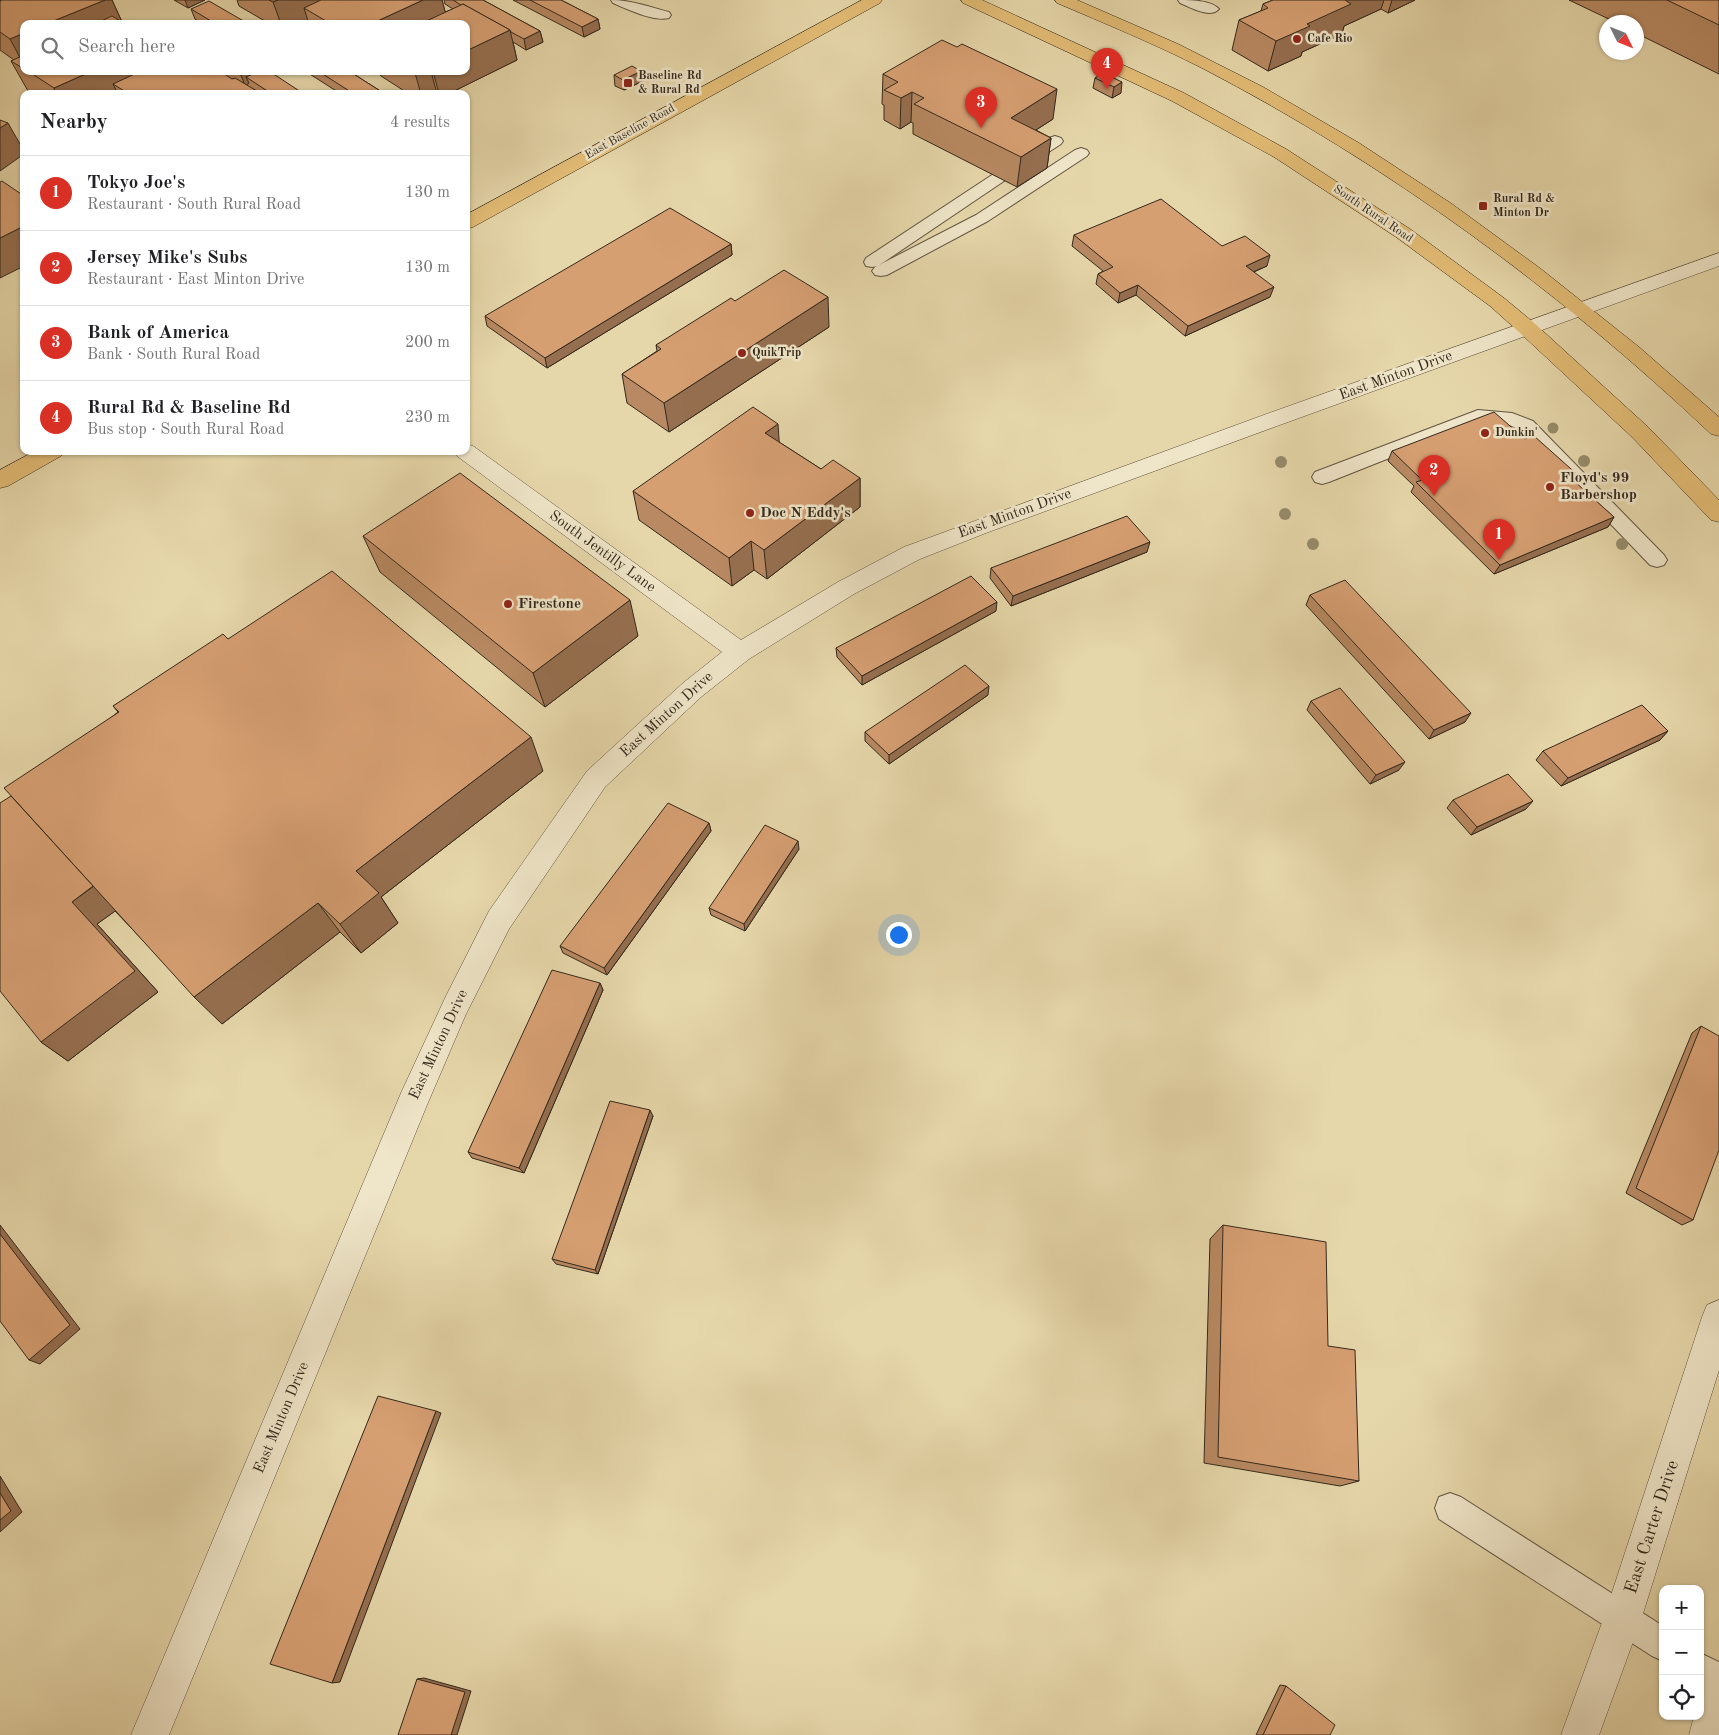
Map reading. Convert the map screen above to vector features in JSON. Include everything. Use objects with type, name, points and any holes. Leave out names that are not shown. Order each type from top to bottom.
[{"type":"main road","name":"East Baseline Road","points":[[470,221],[874,0]]},
{"type":"main road","name":"South Rural Road","points":[[969,0],[1178,97],[1280,153],[1403,233],[1497,302],[1640,432],[1719,514]]},
{"type":"main road","points":[[1063,0],[1206,64],[1378,163],[1485,236],[1578,308],[1689,400],[1719,429]]},
{"type":"main road","points":[[0,480],[46,455]]},
{"type":"street","name":"East Minton Drive","points":[[150,1735],[412,1103],[455,1007],[499,920],[596,779],[692,690],[740,652],[846,588],[912,553],[978,527],[1348,394],[1578,308],[1719,259]]},
{"type":"street","name":"South Jentilly Lane","points":[[469,455],[740,652]]},
{"type":"street","name":"East Carter Drive","points":[[1580,1735],[1622,1620],[1719,1317]]},
{"type":"street","points":[[1708,1735],[1719,1698]]},
{"type":"lane","points":[[618,0],[639,9],[664,15]]},
{"type":"lane","points":[[633,0],[664,15]]},
{"type":"lane","points":[[650,0],[664,15]]},
{"type":"lane","points":[[1185,0],[1212,9]]},
{"type":"lane","points":[[1004,181],[874,268],[982,218],[1067,146],[1034,161]]},
{"type":"lane","points":[[1322,478],[1478,416],[1512,419],[1526,425],[1536,433],[1658,560]]},
{"type":"lane","points":[[1450,1508],[1659,1643]]},
{"type":"lane","points":[[1704,1672],[1719,1681]]},
{"type":"building","points":[[105,0],[56,20],[20,20],[20,35],[10,39],[0,32],[0,1]]},
{"type":"building","points":[[321,0],[423,0],[380,20],[324,20],[304,8]]},
{"type":"building","points":[[453,0],[483,0],[540,31],[524,39]]},
{"type":"building","points":[[530,0],[561,0],[598,19],[582,27]]},
{"type":"building","points":[[1273,0],[1345,0],[1351,4],[1307,24],[1310,26],[1276,41],[1239,20],[1268,8],[1263,4]]},
{"type":"building","points":[[1667,0],[1719,0],[1719,25]]},
{"type":"building","points":[[209,1],[242,20],[209,20],[191,9]]},
{"type":"building","points":[[463,4],[510,30],[470,49],[470,20],[429,20]]},
{"type":"building","points":[[112,16],[118,20],[104,20]]},
{"type":"building","points":[[942,40],[957,47],[962,44],[1057,89],[1011,118],[1051,138],[1021,157],[914,104],[924,98],[912,92],[901,98],[884,90],[898,82],[883,74]]},
{"type":"building","points":[[20,57],[20,67],[11,61]]},
{"type":"building","points":[[632,66],[641,71],[623,80],[614,75]]},
{"type":"building","points":[[1103,73],[1122,82],[1114,87],[1095,78]]},
{"type":"building","points":[[34,75],[83,75],[54,88]]},
{"type":"building","points":[[132,75],[226,75],[255,90],[123,90],[113,84]]},
{"type":"building","points":[[251,75],[275,75],[298,90],[266,90],[246,77]]},
{"type":"building","points":[[324,75],[355,75],[379,90],[348,90]]},
{"type":"building","points":[[0,120],[8,123],[0,128]]},
{"type":"building","points":[[2,181],[20,193],[20,228],[0,238],[0,182]]},
{"type":"building","points":[[1161,199],[1222,246],[1245,236],[1270,255],[1246,266],[1274,287],[1188,326],[1138,285],[1120,293],[1098,274],[1113,267],[1074,235]]},
{"type":"building","points":[[670,208],[731,244],[545,358],[485,316]]},
{"type":"building","points":[[784,270],[828,297],[664,403],[622,374],[661,349],[656,345],[731,298],[735,301]]},
{"type":"building","name":"Doc N Eddy's","points":[[753,407],[778,424],[765,433],[821,469],[833,460],[860,478],[764,550],[751,541],[729,558],[633,491]]},
{"type":"building","points":[[1494,412],[1525,439],[1533,435],[1580,477],[1573,480],[1614,517],[1500,565],[1416,482],[1422,480],[1392,451]]},
{"type":"building","name":"Firestone","points":[[460,473],[630,600],[533,673],[363,536]]},
{"type":"building","points":[[1127,516],[1150,542],[1013,596],[991,568]]},
{"type":"building","points":[[332,571],[531,737],[356,871],[379,893],[340,924],[318,903],[194,997],[4,788],[119,712],[113,706],[223,634],[228,639]]},
{"type":"building","points":[[971,576],[997,602],[862,676],[836,648]]},
{"type":"building","points":[[1345,580],[1471,713],[1434,730],[1310,595]]},
{"type":"building","points":[[965,665],[989,686],[889,755],[865,732]]},
{"type":"building","points":[[1340,688],[1405,762],[1376,775],[1311,701]]},
{"type":"building","points":[[1642,705],[1668,731],[1568,778],[1543,751]]},
{"type":"building","points":[[1508,774],[1533,801],[1477,827],[1453,800]]},
{"type":"building","points":[[11,796],[93,886],[72,902],[135,971],[41,1042],[0,991],[0,803]]},
{"type":"building","points":[[668,803],[709,823],[604,968],[560,946]]},
{"type":"building","points":[[765,825],[798,841],[744,924],[709,908]]},
{"type":"building","points":[[552,970],[600,983],[519,1168],[468,1152]]},
{"type":"building","points":[[1701,1026],[1719,1036],[1719,1150],[1693,1220],[1636,1188]]},
{"type":"building","points":[[610,1101],[650,1110],[595,1270],[552,1259]]},
{"type":"building","points":[[1223,1225],[1326,1242],[1328,1346],[1355,1350],[1359,1481],[1218,1457]]},
{"type":"building","points":[[0,1234],[70,1325],[29,1360],[0,1321]]},
{"type":"building","points":[[378,1396],[436,1411],[332,1683],[270,1664]]},
{"type":"building","points":[[0,1493],[11,1511],[0,1520]]},
{"type":"building","points":[[417,1679],[465,1692],[451,1735],[398,1735]]},
{"type":"building","points":[[1286,1686],[1335,1725],[1330,1735],[1263,1735]]},
{"type":"place","name":"Cafe Rio","points":[[1297,39]]},
{"type":"place","name":"Baseline Rd & Rural Rd","points":[[628,83]]},
{"type":"place","name":"Rural Rd & Baseline Rd","points":[[1107,89]]},
{"type":"place","name":"Bank of America","points":[[981,128]]},
{"type":"place","name":"Rural Rd & Minton Dr","points":[[1483,206]]},
{"type":"place","name":"QuikTrip","points":[[742,353]]},
{"type":"place","name":"Dunkin'","points":[[1485,433]]},
{"type":"place","name":"Floyd's 99 Barbershop","points":[[1550,487]]},
{"type":"place","name":"Jersey Mike's Subs","points":[[1434,496]]},
{"type":"place","name":"Doc N Eddy's","points":[[750,513]]},
{"type":"place","name":"Tokyo Joe's","points":[[1499,560]]},
{"type":"place","name":"Firestone","points":[[508,604]]}]
